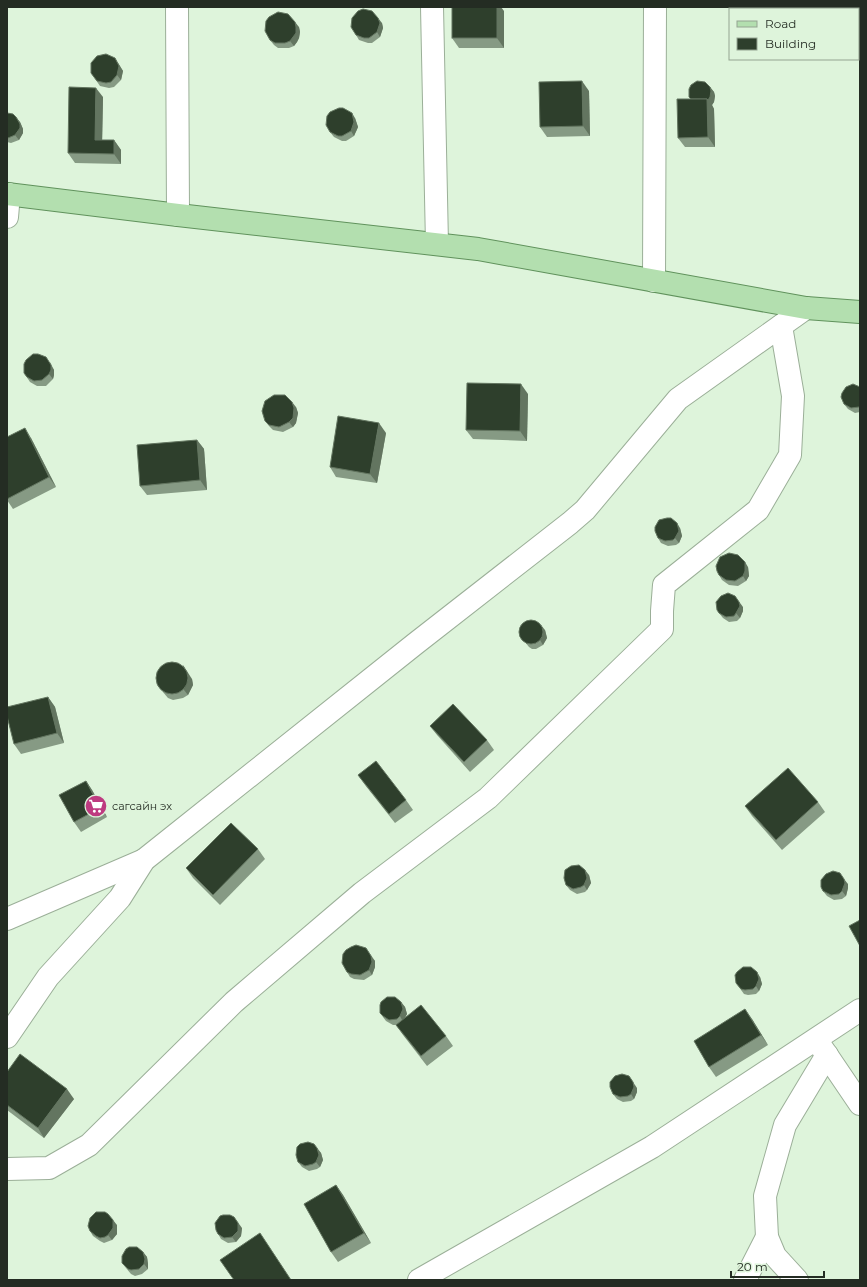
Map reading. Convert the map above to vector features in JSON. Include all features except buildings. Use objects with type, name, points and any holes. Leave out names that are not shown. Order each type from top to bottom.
[{"type":"main road","points":[[8,194],[478,249],[806,308],[860,312]]},
{"type":"street","points":[[177,7],[178,215]]},
{"type":"street","points":[[432,7],[437,244]]},
{"type":"street","points":[[654,281],[655,7]]},
{"type":"street","points":[[7,217],[8,194]]},
{"type":"street","points":[[7,919],[144,860],[570,523],[585,510],[678,399],[806,308]]},
{"type":"street","points":[[7,1169],[48,1168],[89,1145],[234,1002],[362,893],[488,798],[662,629],[664,585],[758,510],[790,455],[793,396],[781,326]]},
{"type":"street","points":[[7,1037],[48,977],[120,898],[144,860]]},
{"type":"street","points":[[419,1280],[652,1147],[822,1047],[860,1010]]},
{"type":"street","points":[[822,1047],[860,1104]]},
{"type":"street","points":[[797,1280],[775,1256],[767,1237],[765,1196],[784,1125],[822,1047]]},
{"type":"street","points":[[745,1280],[767,1237]]},
{"type":"place","name":"сагсайн эх","points":[[96,806]]}]
